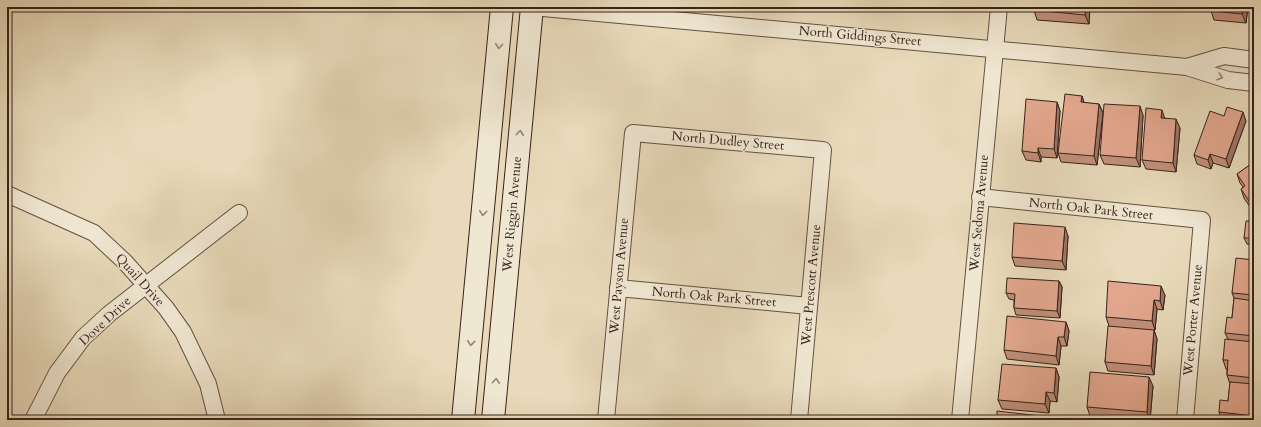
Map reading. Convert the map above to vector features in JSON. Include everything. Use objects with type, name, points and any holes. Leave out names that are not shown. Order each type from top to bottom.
[{"type":"main road","points":[[463,420],[502,7]]},
{"type":"main road","name":"West Riggin Avenue","points":[[493,420],[532,7]]},
{"type":"street","name":"North Giddings Street","points":[[532,7],[995,48],[1188,67],[1228,80],[1254,83]]},
{"type":"street","name":"West Sedona Avenue","points":[[960,420],[999,7]]},
{"type":"street","name":"North Giddings Street","points":[[1188,67],[1224,56],[1254,60]]},
{"type":"street","name":"North Dudley Street","points":[[633,133],[823,150]]},
{"type":"street","name":"West Payson Avenue","points":[[606,420],[633,133]]},
{"type":"street","name":"West Prescott Avenue","points":[[800,420],[823,150]]},
{"type":"street","name":"Quail Drive","points":[[7,194],[94,233],[125,262],[146,285],[183,332],[208,384],[217,420]]},
{"type":"street","name":"North Oak Park Street","points":[[980,197],[1202,220]]},
{"type":"street","name":"Dove Drive","points":[[33,420],[57,373],[83,338],[109,314],[239,213]]},
{"type":"street","name":"West Porter Avenue","points":[[1185,420],[1202,220]]},
{"type":"street","name":"North Oak Park Street","points":[[618,288],[810,306]]},
{"type":"building","points":[[1034,7],[1086,7],[1085,15],[1034,10]]},
{"type":"building","points":[[1211,7],[1243,7],[1242,14],[1211,11]]},
{"type":"building","points":[[1065,94],[1082,96],[1081,102],[1099,104],[1094,156],[1058,153]]},
{"type":"building","points":[[1026,99],[1057,102],[1054,149],[1038,148],[1038,153],[1022,151]]},
{"type":"building","points":[[1104,104],[1140,106],[1136,158],[1100,155]]},
{"type":"building","points":[[1227,107],[1243,112],[1226,159],[1210,154],[1208,160],[1194,155],[1210,111],[1224,116]]},
{"type":"building","points":[[1146,108],[1162,110],[1161,118],[1176,119],[1173,163],[1142,160]]},
{"type":"building","points":[[1254,162],[1253,207],[1241,189],[1245,186],[1237,174]]},
{"type":"building","points":[[1246,221],[1254,221],[1254,253],[1250,252],[1251,238],[1244,238]]},
{"type":"building","points":[[1014,223],[1065,227],[1062,261],[1012,257]]},
{"type":"building","points":[[1236,258],[1254,260],[1254,295],[1232,293]]},
{"type":"building","points":[[1007,278],[1059,281],[1057,311],[1014,308],[1015,294],[1006,293]]},
{"type":"building","points":[[1108,281],[1161,286],[1160,301],[1154,300],[1152,321],[1106,317]]},
{"type":"building","points":[[1234,298],[1254,301],[1254,336],[1225,333],[1227,317],[1232,318]]},
{"type":"building","points":[[1007,316],[1066,322],[1064,337],[1058,337],[1056,356],[1004,350]]},
{"type":"building","points":[[1108,326],[1154,330],[1151,366],[1105,362]]},
{"type":"building","points":[[1225,339],[1254,342],[1254,378],[1227,375],[1228,360],[1223,360]]},
{"type":"building","points":[[1002,364],[1056,368],[1054,393],[1046,392],[1045,404],[998,400]]},
{"type":"building","points":[[1090,372],[1149,377],[1147,412],[1087,407]]},
{"type":"building","points":[[1230,382],[1254,384],[1254,416],[1219,412],[1220,400],[1228,401]]},
{"type":"building","points":[[997,411],[1050,417],[1049,420],[997,420]]},
{"type":"building","points":[[1098,418],[1129,420],[1098,420]]}]
